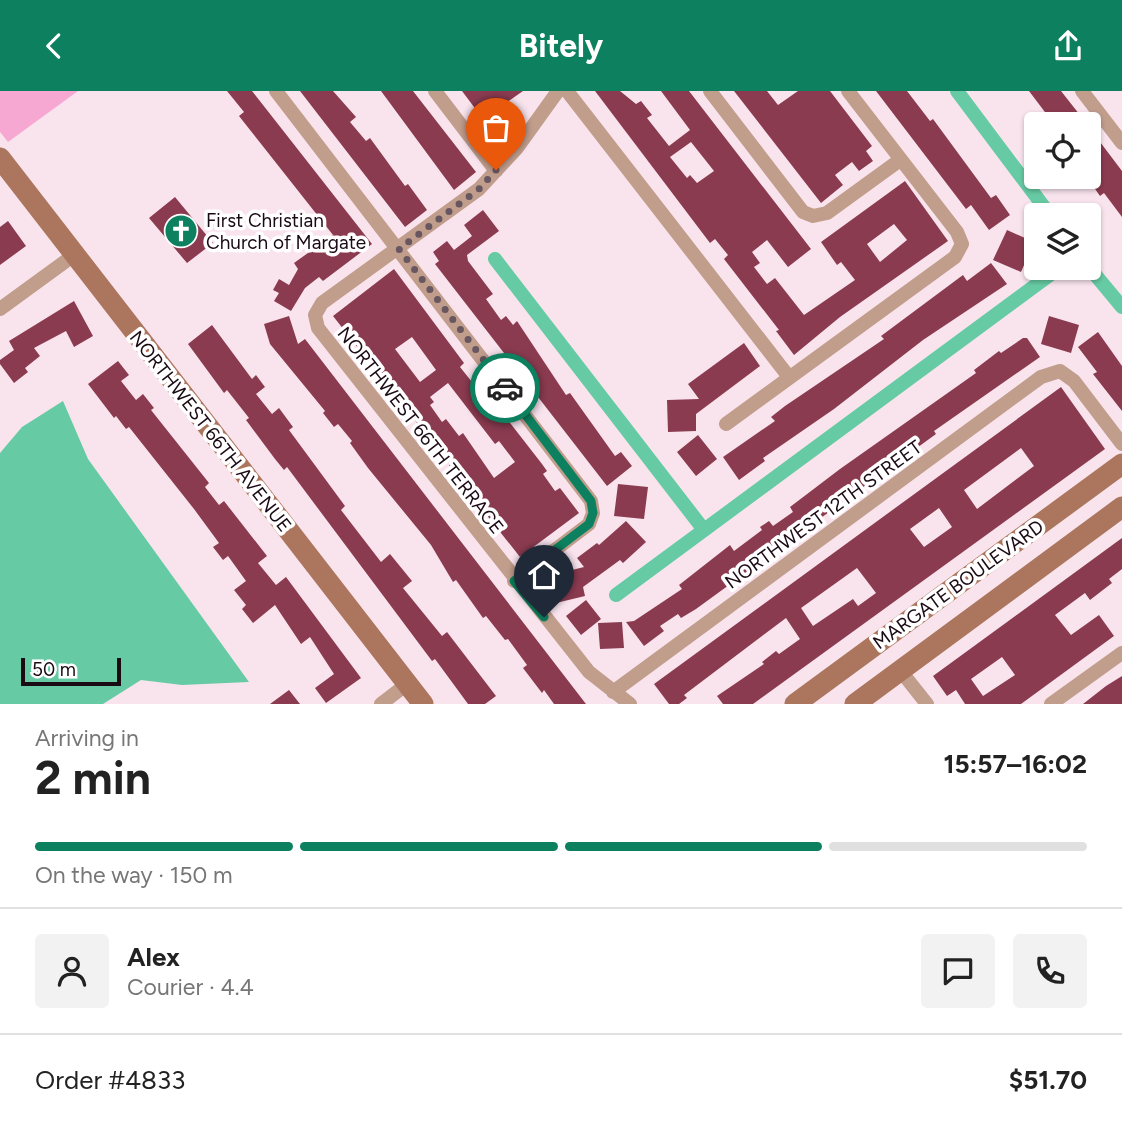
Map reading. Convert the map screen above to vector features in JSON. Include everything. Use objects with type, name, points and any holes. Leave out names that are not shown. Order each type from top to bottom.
[{"type":"street","points":[[276,91],[591,501],[593,513],[589,524],[514,581]]},
{"type":"street","points":[[435,91],[496,170]]},
{"type":"street","points":[[399,249],[479,189],[517,148],[558,91]]},
{"type":"street","points":[[567,91],[789,377]]},
{"type":"street","points":[[710,91],[803,212],[813,216],[827,213],[900,160]]},
{"type":"street","points":[[726,424],[955,257],[962,244],[957,232],[848,91]]},
{"type":"street","points":[[1082,91],[1122,143]]},
{"type":"street","name":"NORTHWEST 66TH AVENUE","points":[[0,159],[423,704]]},
{"type":"street","name":"NORTHWEST 66TH TERRACE","points":[[399,249],[322,303],[315,315],[318,328],[514,581],[589,673],[614,698],[630,704]]},
{"type":"street","points":[[0,309],[74,255]]},
{"type":"street","name":"NORTHWEST 12TH STREET","points":[[614,698],[1041,377],[1060,371],[1074,381],[1122,444]]},
{"type":"street","name":"MARGATE BOULEVARD","points":[[795,704],[1122,464]]},
{"type":"street","name":"MARGATE BOULEVARD","points":[[855,704],[1122,507]]},
{"type":"street","points":[[1051,704],[1122,653]]},
{"type":"street","points":[[900,670],[927,704]]},
{"type":"street","points":[[381,704],[407,684]]},
{"type":"shaded area","points":[[0,91],[78,91],[8,142],[0,132]]},
{"type":"shaded area","points":[[63,401],[88,459],[249,682],[182,685],[141,680],[103,704],[0,704],[0,453],[22,427]]},
{"type":"building","points":[[227,91],[252,91],[372,244],[323,281],[319,277],[305,288],[291,311],[274,301],[279,293],[273,290],[279,279],[289,285],[298,269],[294,263],[333,235],[239,116],[244,112]]},
{"type":"building","points":[[300,91],[333,91],[356,117],[350,122],[366,141],[370,138],[405,186],[408,184],[427,210],[405,227]]},
{"type":"building","points":[[381,91],[413,91],[476,172],[454,190]]},
{"type":"building","points":[[462,91],[523,91],[506,103],[521,122],[498,139]]},
{"type":"building","points":[[595,91],[620,91],[636,104],[641,101],[652,115],[647,118],[669,146],[690,130],[661,91],[689,91],[811,249],[788,267],[767,240],[752,252],[760,263],[754,267],[767,284],[775,278],[804,315],[855,280],[841,262],[837,265],[821,242],[905,181],[948,241],[840,317],[794,355],[776,331],[779,330],[724,259],[728,255],[715,239],[710,243]],"holes":[[[691,142],[714,171],[697,183],[690,175],[687,178],[670,157]],[[894,224],[907,240],[880,262],[867,244]]]},
{"type":"building","points":[[734,91],[767,91],[778,105],[798,91],[830,91],[872,146],[866,151],[873,161],[859,171],[852,162],[835,175],[843,185],[821,203]]},
{"type":"building","points":[[876,91],[907,91],[930,121],[933,119],[991,198],[996,195],[1010,215],[989,230],[971,205],[966,209]]},
{"type":"building","points":[[1029,91],[1061,91],[1078,112],[1045,112]]},
{"type":"building","points":[[1101,143],[1122,171],[1122,217],[1104,193],[1100,196],[1095,189],[1101,189]]},
{"type":"building","name":"First Christian Church of Margate","points":[[175,197],[213,243],[187,263],[149,218]]},
{"type":"building","points":[[483,210],[499,231],[467,255],[468,261],[493,294],[486,299],[501,320],[506,316],[513,325],[517,321],[566,395],[570,393],[615,456],[621,452],[632,466],[607,486],[435,264],[439,261],[433,252],[447,241],[454,250],[472,236],[464,225]]},
{"type":"building","points":[[8,221],[26,246],[0,265],[0,227]]},
{"type":"building","points":[[1007,230],[1024,238],[1024,265],[1021,272],[993,260]]},
{"type":"building","points":[[991,263],[1007,284],[923,340],[834,409],[763,458],[765,461],[739,480],[723,457],[775,421],[771,417],[785,406],[884,339],[881,336],[963,275],[967,281]]},
{"type":"building","points":[[394,269],[464,363],[460,367],[476,387],[480,384],[547,471],[543,474],[555,491],[560,488],[579,513],[520,557],[459,480],[449,465],[454,462],[441,444],[436,447],[333,316]],"holes":[[[412,337],[436,370],[420,382],[395,349]],[[448,383],[495,444],[499,441],[515,462],[494,478],[463,433],[459,436],[446,419],[442,422],[430,405],[434,402],[430,397]]]},
{"type":"building","points":[[74,301],[93,336],[74,347],[66,331],[34,348],[40,356],[25,368],[28,372],[14,383],[0,364],[0,360],[14,350],[9,341]]},
{"type":"building","points":[[289,316],[298,344],[305,339],[586,704],[554,704],[544,690],[542,693],[523,668],[527,665],[508,639],[505,640],[486,616],[483,618],[456,580],[453,582],[431,545],[368,468],[350,443],[352,441],[338,424],[334,427],[323,413],[325,411],[270,344],[264,324]]},
{"type":"building","points":[[1049,316],[1079,325],[1071,353],[1041,344]]},
{"type":"building","points":[[212,325],[252,379],[256,375],[265,387],[256,394],[272,414],[279,408],[293,427],[289,430],[345,506],[341,510],[381,562],[390,554],[412,581],[403,588],[442,636],[447,632],[496,696],[485,704],[468,704],[435,659],[432,661],[287,467],[284,470],[275,459],[227,390],[224,393],[188,344]]},
{"type":"building","points":[[1098,332],[1122,366],[1122,411],[1093,374],[1097,372],[1078,347]]},
{"type":"building","points":[[1027,338],[1040,357],[934,431],[936,434],[696,609],[681,618],[678,614],[660,626],[664,631],[644,646],[626,622],[634,621],[682,589],[679,585],[730,545],[734,551],[762,530],[760,527],[769,521],[773,526],[793,512],[790,507],[840,469],[976,373],[974,370],[999,351],[1001,353]]},
{"type":"building","points":[[744,343],[760,366],[696,414],[696,431],[668,432],[667,400],[699,399],[688,384]]},
{"type":"building","points":[[118,361],[129,375],[121,381],[136,400],[143,394],[154,408],[151,410],[209,483],[205,487],[219,505],[224,501],[267,556],[258,563],[276,585],[286,577],[361,678],[326,703],[315,688],[334,674],[310,637],[301,644],[275,605],[253,623],[242,609],[246,605],[234,590],[246,581],[228,556],[223,560],[213,547],[219,543],[129,427],[126,429],[116,416],[114,418],[88,384]]},
{"type":"building","points":[[1061,387],[1105,449],[753,704],[723,704],[717,696],[764,664],[762,662],[776,651],[779,654],[800,639],[786,618],[684,695],[687,698],[679,704],[669,704],[654,684]],"holes":[[[1021,448],[1034,466],[977,509],[964,490]],[[939,508],[952,527],[924,547],[910,529]],[[857,568],[876,593],[858,606],[853,599],[813,626],[801,608]]]},
{"type":"building","points":[[698,435],[717,459],[696,476],[677,452]]},
{"type":"building","points":[[618,484],[648,487],[644,519],[614,516]]},
{"type":"building","points":[[626,521],[646,542],[623,563],[620,560],[583,587],[585,596],[556,603],[553,591],[559,589],[556,574],[584,567],[577,558],[597,543],[599,545]]},
{"type":"building","points":[[1122,538],[1122,569],[1109,579],[1112,583],[1090,600],[1085,593],[1055,615],[1071,635],[1099,615],[1114,636],[1021,704],[965,704],[956,690],[947,696],[933,676]],"holes":[[[1002,657],[1015,675],[983,696],[971,679]]]},
{"type":"building","points":[[586,600],[601,619],[581,635],[566,616]]},
{"type":"building","points":[[622,622],[624,648],[600,649],[598,623]]},
{"type":"building","points":[[1122,676],[1122,704],[1083,704],[1106,686]]},
{"type":"building","points":[[289,690],[300,704],[270,704]]},
{"type":"waterway","points":[[957,91],[1041,203]]},
{"type":"waterway","points":[[495,259],[704,530]]},
{"type":"waterway","points":[[616,595],[1043,280]]},
{"type":"waterway","points":[[1100,280],[1122,307]]},
{"type":"way so far","points":[[496,170],[479,189],[399,249],[505,388]]},
{"type":"place","name":"First Christian Church of Margate","points":[[181,231]]},
{"type":"route","points":[[505,388],[591,501],[593,513],[589,524],[514,581],[544,617]]}]
